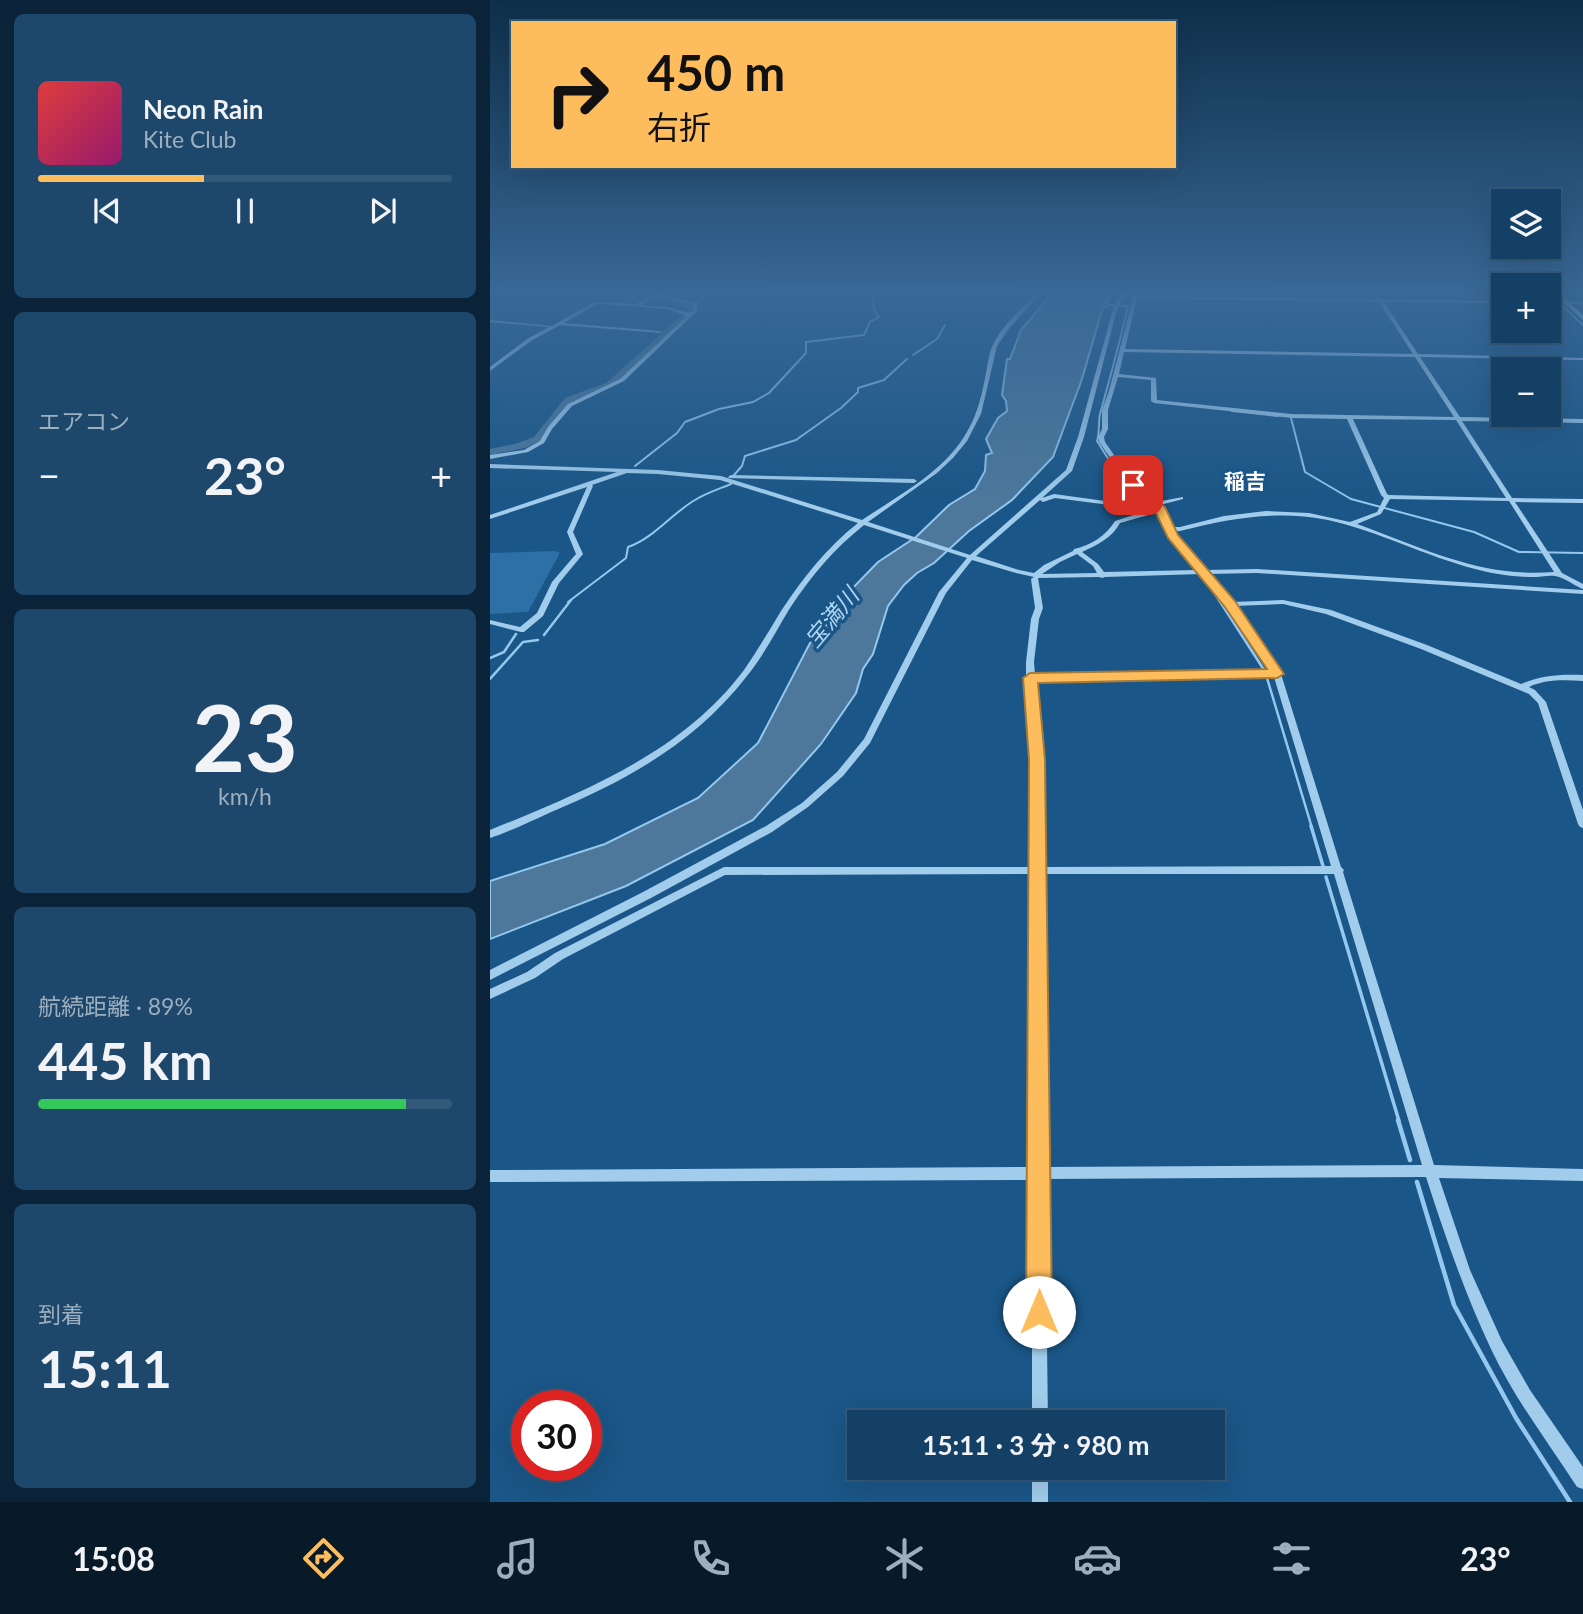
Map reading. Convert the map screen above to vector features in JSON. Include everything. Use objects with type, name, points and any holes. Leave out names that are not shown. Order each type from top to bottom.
[{"type":"street","points":[[490,457],[526,451],[542,442],[558,417],[570,405],[622,380],[640,363]]},
{"type":"street","points":[[878,512],[943,467],[964,442],[980,413],[991,363]]},
{"type":"street","points":[[490,975],[769,829],[823,790],[867,741],[898,684],[935,605],[967,556],[1054,487],[1073,463],[1100,363]]},
{"type":"street","points":[[1118,363],[1103,418],[1105,429],[1102,442],[1121,471],[1161,509],[1172,536],[1230,604],[1277,674],[1430,1171],[1464,1271],[1497,1346],[1525,1395],[1583,1481]]},
{"type":"street","points":[[1422,363],[1559,574],[1583,587]]},
{"type":"street","points":[[1115,375],[1154,379],[1154,401],[1243,412],[1349,417],[1583,421]]},
{"type":"street","points":[[1349,417],[1384,495],[1388,497],[1583,501]]},
{"type":"street","points":[[490,466],[569,467],[720,478],[914,481],[814,569],[746,672],[713,710],[692,729],[666,748],[591,792],[490,834]]},
{"type":"street","points":[[490,517],[626,472]]},
{"type":"street","points":[[720,478],[1039,576],[1279,572],[1583,596]]},
{"type":"street","points":[[490,622],[521,630],[540,614],[556,582],[580,554],[570,532],[590,485]]},
{"type":"street","points":[[1054,487],[1054,496]]},
{"type":"street","points":[[1038,501],[1054,496],[1124,507],[1161,509]]},
{"type":"street","points":[[1351,524],[1379,513],[1388,497]]},
{"type":"street","points":[[1154,504],[1181,498]]},
{"type":"street","points":[[1040,1410],[1037,760],[1030,678],[1035,620],[1039,608],[1036,576],[1076,550],[1110,536],[1116,530],[1117,522],[1161,509]]},
{"type":"street","points":[[1170,529],[1180,529],[1230,515],[1263,512],[1351,524],[1424,553],[1476,567],[1525,576],[1559,574]]},
{"type":"street","points":[[1076,550],[1096,565],[1102,576]]},
{"type":"street","points":[[1230,604],[1283,602],[1328,611],[1523,687],[1539,696],[1583,824]]},
{"type":"street","points":[[1030,678],[1277,674]]},
{"type":"street","points":[[1523,687],[1547,678],[1583,678]]},
{"type":"street","points":[[490,994],[531,975],[559,956],[724,871],[1339,870]]},
{"type":"street","points":[[490,1175],[1430,1171],[1583,1175]]},
{"type":"street","points":[[1040,1480],[1040,1502]]},
{"type":"shaded area","points":[[1006,363],[1087,363],[1053,457],[1012,500],[969,531],[934,563],[904,585],[888,606],[873,654],[863,669],[856,693],[821,744],[753,820],[626,886],[490,939],[490,881],[605,844],[698,798],[758,743],[810,643],[831,620],[842,599],[878,562],[916,537],[949,505],[975,489],[985,471],[986,455],[992,453],[986,439],[998,418],[1007,411],[1002,395]]},
{"type":"shaded area","points":[[490,553],[560,553],[528,612],[490,614]]},
{"type":"waterway","points":[[490,452],[521,446],[538,439],[568,400],[609,385],[633,363]]},
{"type":"waterway","points":[[635,466],[677,433],[685,422],[719,409],[753,402],[769,393],[797,363]]},
{"type":"waterway","points":[[734,475],[742,466],[745,456],[796,440],[841,408],[858,392],[858,388],[884,380],[903,363]]},
{"type":"waterway","points":[[1113,363],[1100,414],[1097,441],[1119,476],[1153,507]]},
{"type":"waterway","points":[[1232,411],[1278,416]]},
{"type":"waterway","points":[[1291,418],[1305,472],[1351,499],[1474,532],[1519,552],[1583,553]]},
{"type":"waterway","points":[[568,602],[626,558],[628,547],[646,538],[695,500],[731,484]]},
{"type":"waterway","points":[[1160,514],[1172,539],[1220,602]]},
{"type":"waterway","points":[[544,635],[571,600]]},
{"type":"waterway","points":[[1219,600],[1264,670]]},
{"type":"waterway","points":[[490,658],[504,652],[516,634]]},
{"type":"waterway","points":[[490,679],[523,642],[538,640]]},
{"type":"waterway","points":[[1267,678],[1312,828]]},
{"type":"waterway","points":[[1311,826],[1323,866]]},
{"type":"waterway","points":[[1326,877],[1399,1121]]},
{"type":"waterway","points":[[1398,1120],[1410,1160]]},
{"type":"waterway","points":[[1417,1182],[1454,1305],[1516,1418],[1570,1502]]},
{"type":"district","name":"稲吉","points":[[1245,480]]},
{"type":"route","points":[[1039,1312],[1037,760],[1030,678],[1277,674],[1271,661],[1230,604],[1172,536],[1161,509],[1133,485]]},
{"type":"water label","name":"宝満川","points":[[831,617]]}]
